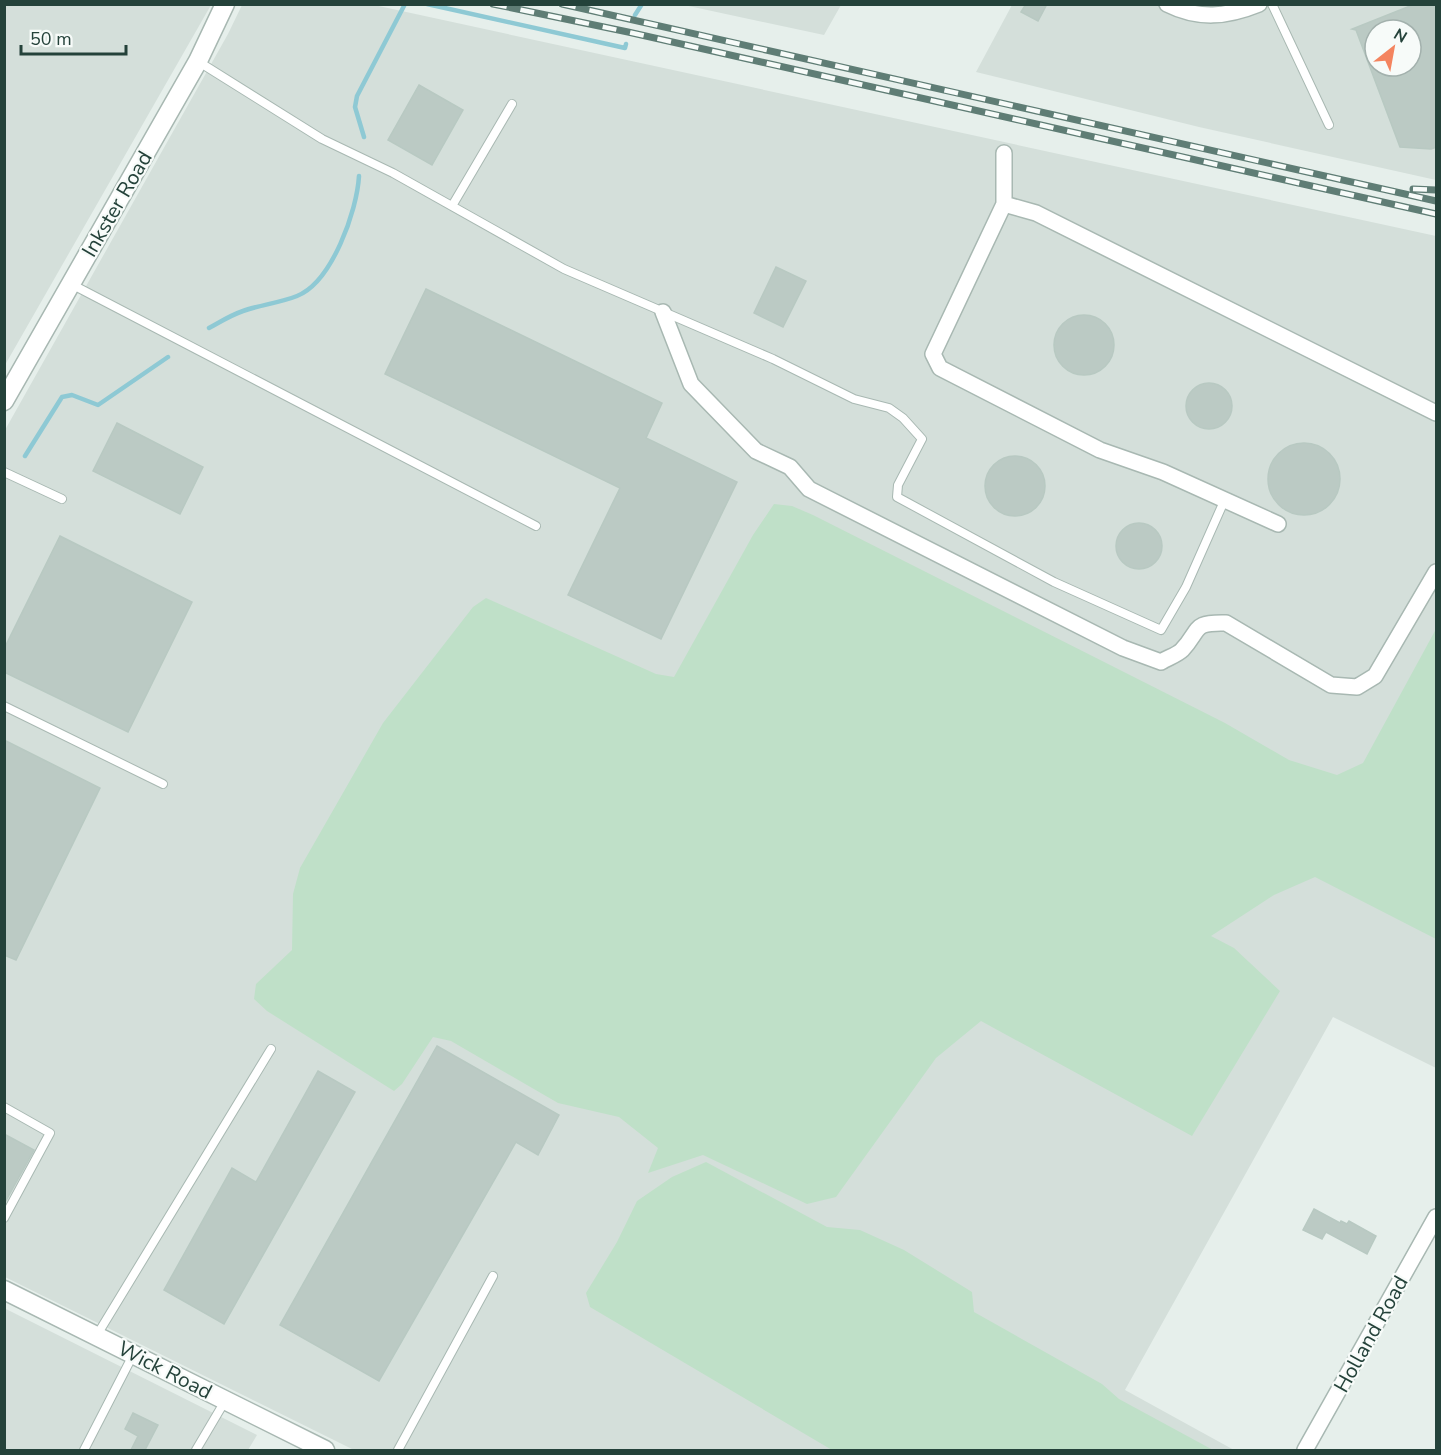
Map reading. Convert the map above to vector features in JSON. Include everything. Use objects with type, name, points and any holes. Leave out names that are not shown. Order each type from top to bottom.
[{"type":"street","points":[[1167,4],[1205,16],[1224,15],[1259,4]]},
{"type":"street","name":"Inkster Road","points":[[4,401],[198,61],[221,6]]},
{"type":"street","points":[[1005,153],[1004,204],[933,354],[940,368],[1100,450],[1163,472],[1278,524]]},
{"type":"street","points":[[1004,204],[1036,213],[1437,413]]},
{"type":"street","points":[[663,312],[691,384],[756,451],[790,467],[808,489],[1123,648],[1161,662],[1181,651],[1196,628],[1209,622],[1226,623],[1331,685],[1357,687],[1375,676],[1437,572]]},
{"type":"street","name":"Holland Road","points":[[1305,1450],[1437,1217]]},
{"type":"street","name":"Wick Road","points":[[4,1290],[325,1450]]},
{"type":"lane","points":[[1272,4],[1329,125]]},
{"type":"lane","points":[[198,61],[322,139],[452,206],[564,269],[773,359],[854,399],[889,408],[903,418],[922,439],[898,485],[897,497],[1054,582],[1161,630],[1186,587],[1225,499]]},
{"type":"lane","points":[[452,206],[512,104]]},
{"type":"lane","points":[[71,284],[536,526]]},
{"type":"lane","points":[[4,472],[62,499]]},
{"type":"lane","points":[[4,706],[163,784]]},
{"type":"lane","points":[[96,1336],[271,1049]]},
{"type":"lane","points":[[4,1107],[50,1133],[4,1218]]},
{"type":"lane","points":[[398,1450],[493,1276]]},
{"type":"lane","points":[[84,1450],[133,1354]]},
{"type":"lane","points":[[196,1450],[225,1401]]},
{"type":"shaded area","points":[[4,5],[211,5],[5,365]]},
{"type":"shaded area","points":[[242,5],[374,5],[1436,236],[1436,1068],[1333,1017],[1125,1390],[1234,1450],[354,1450],[5,1277],[5,430],[228,34]]},
{"type":"shaded area","points":[[684,5],[841,5],[824,35]]},
{"type":"shaded area","points":[[1012,5],[1436,5],[1436,180],[1199,127],[976,72]]},
{"type":"shaded area","points":[[4,1308],[257,1435],[248,1450],[5,1450]]},
{"type":"green space","points":[[774,504],[792,506],[813,515],[1225,723],[1289,760],[1337,775],[1363,763],[1436,629],[1436,939],[1315,877],[1274,895],[1211,936],[1234,948],[1280,991],[1192,1136],[981,1021],[936,1058],[836,1197],[807,1204],[703,1155],[648,1173],[658,1148],[619,1117],[558,1103],[451,1041],[433,1037],[402,1084],[394,1091],[267,1011],[254,999],[256,984],[292,950],[293,894],[300,868],[383,723],[473,607],[486,598],[656,674],[674,677],[753,535]]},
{"type":"green space","points":[[706,1162],[827,1227],[860,1230],[904,1250],[972,1292],[974,1312],[1102,1384],[1119,1399],[1213,1450],[832,1450],[590,1307],[586,1293],[617,1242],[637,1201],[672,1177]]},
{"type":"building","points":[[1026,4],[1047,4],[1038,21],[1021,12]]},
{"type":"building","points":[[1415,4],[1437,4],[1437,147],[1431,149],[1400,147],[1374,78],[1423,78],[1423,18],[1380,18]]},
{"type":"building","points":[[1363,25],[1363,49],[1356,30],[1352,29]]},
{"type":"building","points":[[419,85],[463,110],[432,165],[388,140]]},
{"type":"building","points":[[776,267],[806,281],[783,327],[754,313]]},
{"type":"building","points":[[426,289],[662,403],[646,438],[737,482],[661,639],[568,595],[620,488],[385,374]]},
{"type":"building","points":[[1078,315],[1090,315],[1101,320],[1109,328],[1114,345],[1112,357],[1101,370],[1090,375],[1078,375],[1067,370],[1059,362],[1054,351],[1054,339],[1059,328],[1067,320]]},
{"type":"building","points":[[1209,383],[1225,390],[1232,406],[1225,422],[1209,429],[1193,422],[1186,406],[1193,390]]},
{"type":"building","points":[[117,423],[203,467],[180,514],[93,471]]},
{"type":"building","points":[[1304,443],[1324,449],[1334,459],[1340,479],[1334,499],[1324,509],[1304,515],[1284,509],[1274,499],[1268,479],[1274,459],[1284,449]]},
{"type":"building","points":[[1015,456],[1032,461],[1040,469],[1045,486],[1040,503],[1032,511],[1015,516],[998,511],[990,503],[985,486],[990,469],[998,461]]},
{"type":"building","points":[[1139,523],[1155,530],[1162,546],[1155,562],[1139,569],[1123,562],[1116,546],[1123,530]]},
{"type":"building","points":[[60,536],[192,602],[128,732],[4,672],[4,649]]},
{"type":"building","points":[[4,740],[100,788],[16,960],[4,955]]},
{"type":"building","points":[[437,1046],[559,1115],[538,1155],[516,1142],[379,1381],[280,1325]]},
{"type":"building","points":[[318,1071],[355,1092],[224,1324],[164,1290],[232,1168],[256,1182]]},
{"type":"building","points":[[4,1134],[34,1150],[4,1204]]},
{"type":"building","points":[[1314,1209],[1340,1223],[1341,1221],[1347,1224],[1349,1221],[1376,1236],[1367,1254],[1326,1232],[1322,1239],[1303,1230]]},
{"type":"building","points":[[133,1413],[158,1425],[145,1450],[131,1450],[138,1436],[125,1429]]},
{"type":"waterway","points":[[364,137],[355,107],[357,96],[405,4]]},
{"type":"waterway","points":[[427,4],[625,48],[626,44]]},
{"type":"waterway","points":[[635,15],[642,4]]},
{"type":"waterway","points":[[209,328],[249,309],[297,296],[310,288],[331,261],[348,226],[359,176]]},
{"type":"waterway","points":[[25,456],[62,397],[72,395],[98,405],[168,357]]},
{"type":"railway","points":[[493,4],[628,32],[1436,214]]},
{"type":"railway","points":[[562,4],[1436,201]]},
{"type":"railway","points":[[1413,189],[1436,190]]}]
